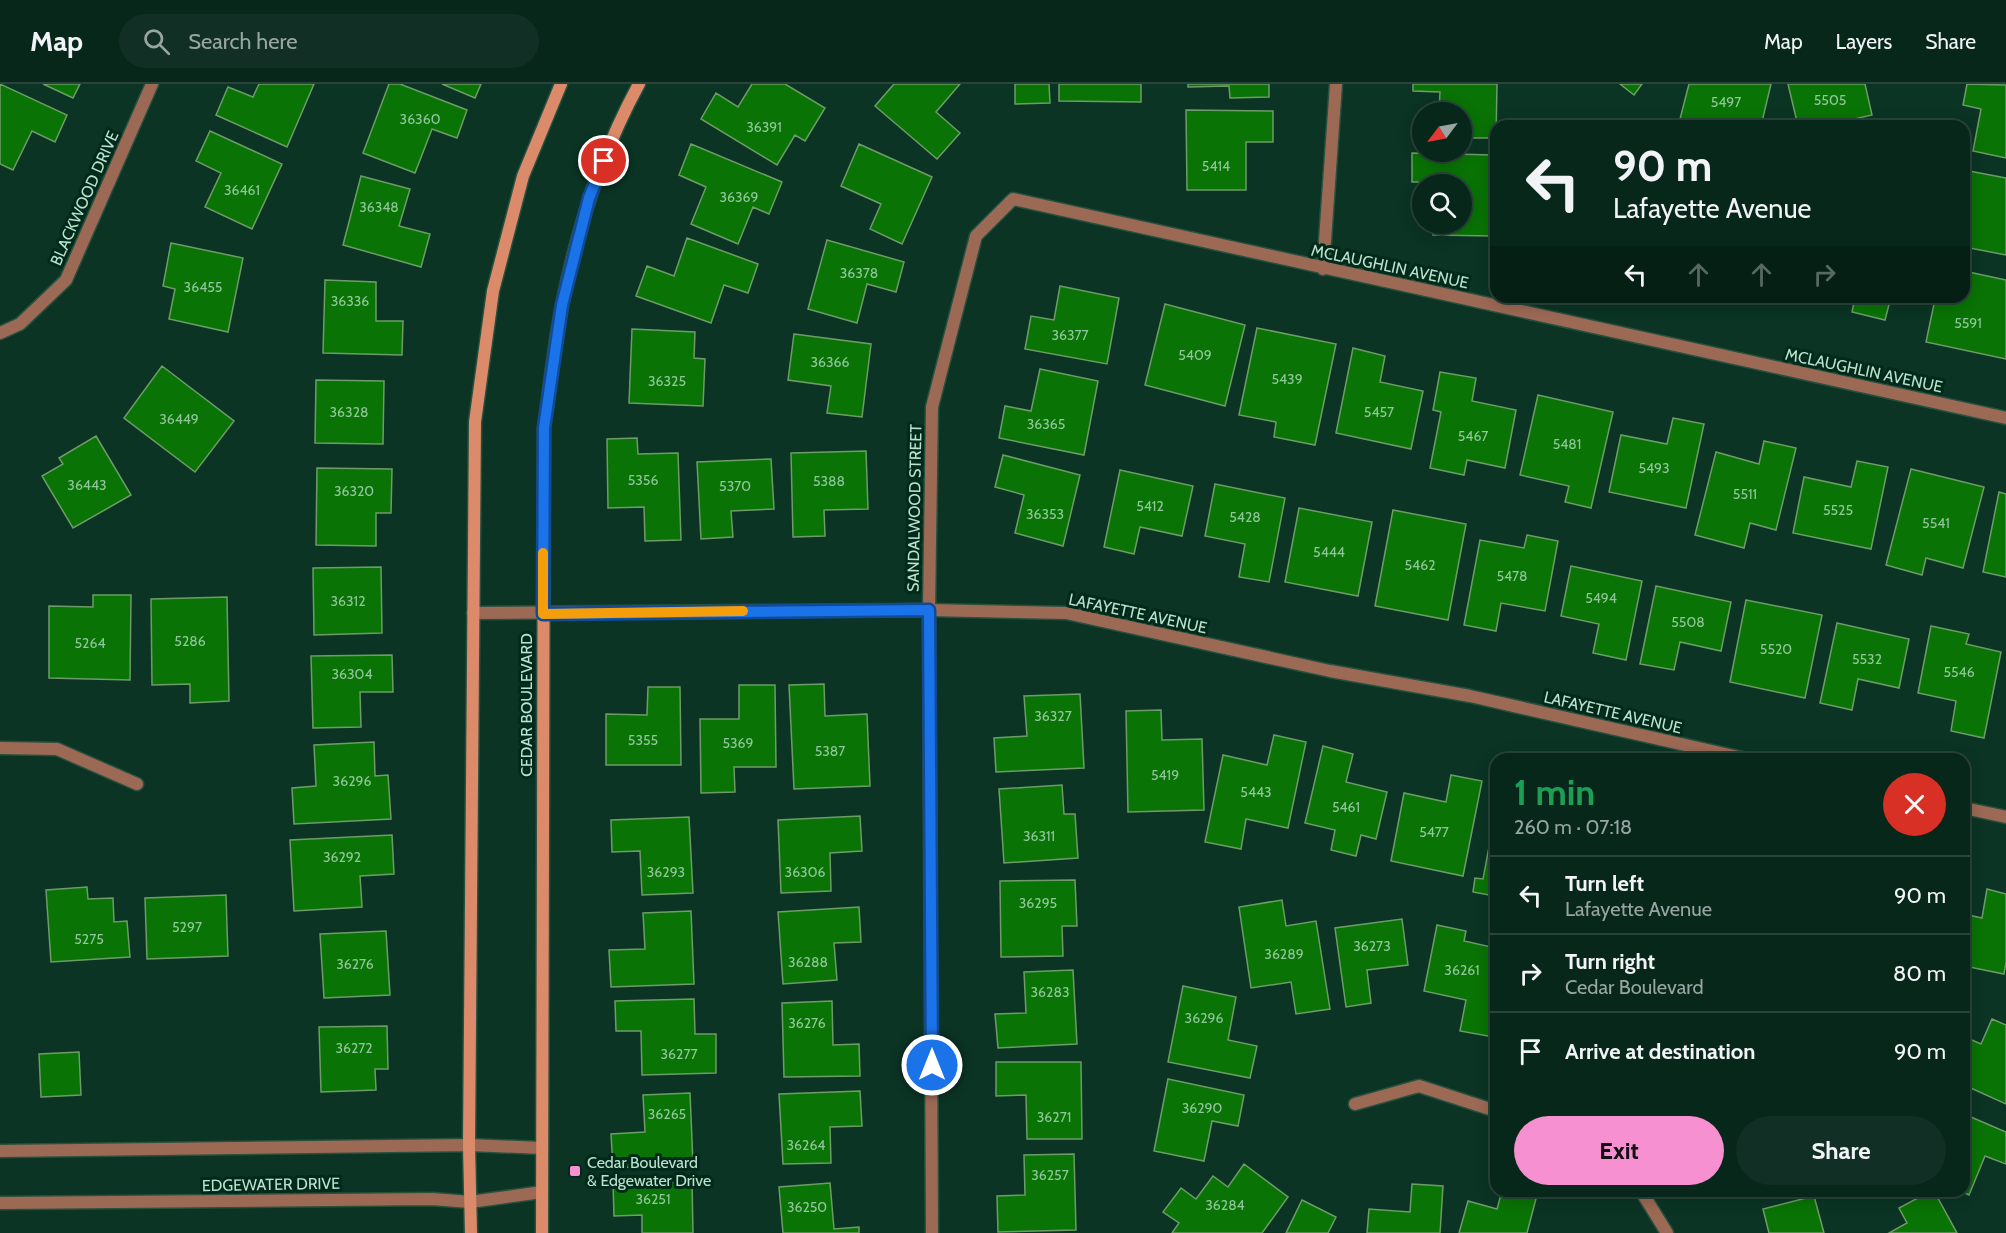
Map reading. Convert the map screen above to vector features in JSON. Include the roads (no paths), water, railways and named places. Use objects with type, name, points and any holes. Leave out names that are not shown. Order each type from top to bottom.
[{"type":"main road","points":[[471,1233],[469,1145],[475,422],[493,291],[523,176],[561,84]]},
{"type":"main road","name":"CEDAR BOULEVARD","points":[[542,1233],[544,428],[562,305],[589,198],[627,105],[639,84]]},
{"type":"street","name":"BLACKWOOD DRIVE","points":[[0,333],[20,324],[66,280],[152,84]]},
{"type":"street","points":[[1323,269],[1336,84]]},
{"type":"street","name":"MCLAUGHLIN AVENUE","points":[[1013,199],[2006,418]]},
{"type":"street","name":"SANDALWOOD STREET","points":[[932,1233],[929,610],[932,407],[976,236],[1013,199]]},
{"type":"street","name":"LAFAYETTE AVENUE","points":[[473,613],[929,610],[1065,613],[1330,671],[1470,696],[1721,753]]},
{"type":"street","points":[[0,748],[57,749],[137,784]]},
{"type":"street","points":[[1970,809],[2006,817]]},
{"type":"street","points":[[1355,1104],[1419,1086],[1490,1109]]},
{"type":"street","points":[[0,1151],[469,1145],[542,1148]]},
{"type":"street","name":"EDGEWATER DRIVE","points":[[0,1203],[432,1199],[470,1202],[542,1192]]},
{"type":"street","points":[[1645,1197],[1667,1233]]},
{"type":"place","name":"Cedar Boulevard & Edgewater Drive","points":[[575,1171]]}]
